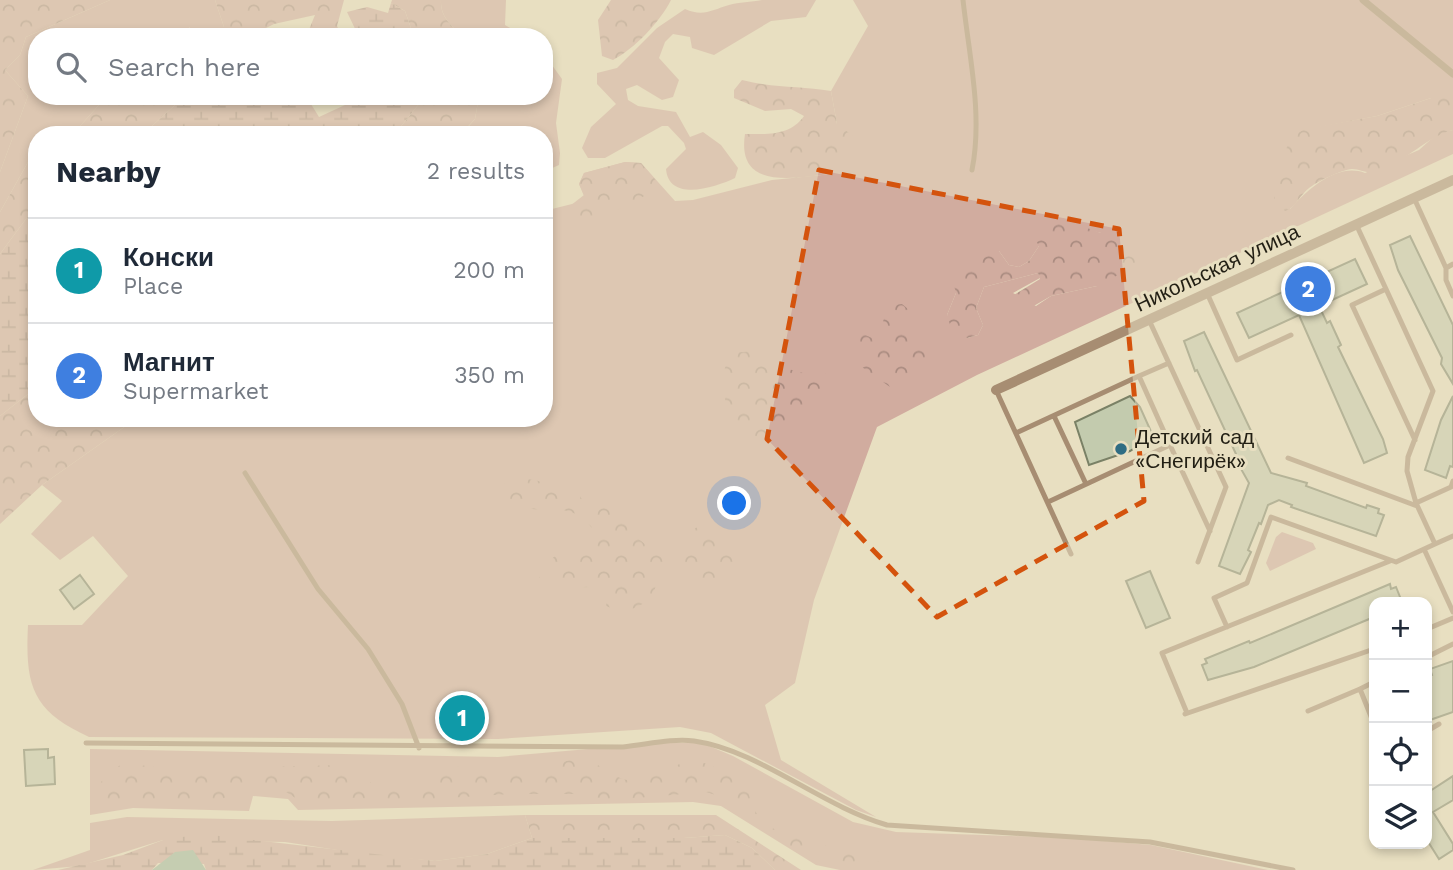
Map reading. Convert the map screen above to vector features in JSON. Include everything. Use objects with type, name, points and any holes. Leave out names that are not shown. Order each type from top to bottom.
[{"type":"street","points":[[1363,0],[1453,74]]},
{"type":"street","name":"Никольская улица","points":[[996,390],[1453,180]]},
{"type":"lane","points":[[963,0],[977,146],[972,170]]},
{"type":"lane","points":[[1414,198],[1446,268],[1446,280],[1453,296]]},
{"type":"lane","points":[[1356,224],[1433,391],[1415,440],[1408,471],[1417,504],[1435,544]]},
{"type":"lane","points":[[1446,268],[1453,264]]},
{"type":"lane","points":[[1386,289],[1352,305],[1415,440]]},
{"type":"lane","points":[[1207,293],[1237,360],[1291,335]]},
{"type":"lane","points":[[1149,320],[1226,487],[1198,562]]},
{"type":"lane","points":[[1016,433],[1169,363]]},
{"type":"lane","points":[[1139,376],[1210,531]]},
{"type":"lane","points":[[996,390],[1072,554]]},
{"type":"lane","points":[[1054,416],[1086,484]]},
{"type":"lane","points":[[1048,502],[1170,445]]},
{"type":"lane","points":[[1288,458],[1417,504],[1451,487],[1453,481]]},
{"type":"lane","points":[[245,472],[318,589],[368,649],[402,704],[419,748]]},
{"type":"lane","points":[[1227,627],[1214,598],[1247,583],[1271,517],[1396,562],[1453,536]]},
{"type":"lane","points":[[1424,549],[1453,612]]},
{"type":"lane","points":[[1369,651],[1185,714],[1162,653],[1390,561]]},
{"type":"lane","points":[[1432,627],[1453,618]]},
{"type":"lane","points":[[1432,654],[1453,644]]},
{"type":"lane","points":[[1308,711],[1369,685]]},
{"type":"lane","points":[[1360,690],[1374,723]]},
{"type":"lane","points":[[1432,728],[1439,724]]},
{"type":"lane","points":[[86,743],[227,743],[419,748],[623,747],[691,740],[726,748],[855,816],[887,825],[1150,842],[1293,870]]},
{"type":"highlighted area","points":[[819,170],[1119,229],[1144,501],[937,617],[767,439]]},
{"type":"green space","points":[[0,0],[110,0],[46,28],[28,28],[28,36],[20,55],[5,70],[28,96],[0,172]]},
{"type":"green space","points":[[110,0],[215,0],[224,27],[189,28],[46,28]]},
{"type":"green space","points":[[215,0],[344,0],[338,28],[310,28],[315,15],[266,28],[189,28],[224,27]]},
{"type":"green space","points":[[392,0],[441,0],[445,16],[454,28],[411,28],[405,11],[391,3]]},
{"type":"green space","points":[[441,0],[506,0],[505,25],[510,28],[454,28],[441,6]]},
{"type":"green space","points":[[611,0],[671,0],[646,34],[613,60],[602,56],[598,20]]},
{"type":"green space","points":[[762,0],[816,0],[806,17],[771,21],[714,55],[692,48],[690,37],[673,34],[665,42],[659,58],[679,80],[673,97],[662,100],[637,85],[626,89],[628,100],[638,106],[676,112],[690,137],[703,132],[721,145],[738,168],[735,178],[694,190],[675,186],[669,180],[666,169],[686,149],[684,143],[668,126],[662,126],[605,158],[588,158],[582,148],[591,127],[616,104],[597,84],[597,73],[617,68],[657,28],[685,9],[702,13],[733,4]]},
{"type":"green space","points":[[853,0],[1453,0],[1453,98],[1431,98],[1377,116],[1304,130],[1290,209],[1323,180],[1344,171],[1365,173],[1419,150],[1438,133],[1453,130],[1453,154],[977,375],[877,427],[814,600],[795,683],[765,705],[781,760],[876,817],[856,810],[711,733],[680,727],[498,739],[89,737],[55,717],[44,706],[36,694],[28,665],[28,625],[82,625],[128,576],[93,536],[60,560],[31,534],[62,501],[42,485],[124,427],[553,427],[553,209],[576,203],[584,196],[579,184],[584,173],[625,162],[641,163],[675,201],[693,200],[772,180],[832,174],[837,124],[831,91],[868,26]],"holes":[[[1081,228],[1101,233],[1097,286],[1051,296],[1036,306],[1013,293],[1040,278],[1038,273],[984,287],[976,308],[983,325],[978,335],[967,338],[947,315],[956,293],[999,251],[1009,265],[1019,267],[1029,261],[1039,246]]]},
{"type":"green space","points":[[391,3],[405,11],[411,28],[355,28],[347,12],[367,7],[388,13]]},
{"type":"green space","points":[[28,36],[28,96],[5,70],[20,55]]},
{"type":"green space","points":[[553,66],[562,79],[556,123],[559,165],[553,168],[553,126],[469,126],[475,119],[477,105],[553,105]]},
{"type":"green space","points":[[742,80],[831,91],[837,124],[853,136],[832,174],[772,177],[759,173],[750,165],[745,152],[745,134],[770,134],[785,130],[804,116],[791,109],[765,111],[734,98],[734,90]]},
{"type":"green space","points":[[28,96],[28,105],[99,105],[80,126],[28,126],[28,162],[0,212],[0,172]]},
{"type":"green space","points":[[1431,98],[1453,98],[1453,130],[1378,171],[1352,169],[1326,178],[1308,189],[1285,211],[1274,198],[1274,181],[1290,139],[1304,129],[1377,116]]},
{"type":"green space","points":[[99,105],[175,105],[152,126],[80,126]]},
{"type":"green space","points":[[175,105],[312,105],[319,117],[345,105],[418,105],[401,126],[152,126]]},
{"type":"green space","points":[[418,105],[477,105],[475,119],[468,126],[401,126]]},
{"type":"green space","points":[[28,162],[28,216],[0,254],[0,212]]},
{"type":"green space","points":[[625,162],[641,163],[660,185],[626,206],[599,215],[573,217],[561,213],[584,195],[579,184],[584,173]]},
{"type":"green space","points":[[28,216],[28,394],[0,416],[0,254]]},
{"type":"green space","points":[[1054,217],[1112,238],[1132,251],[1140,260],[1137,265],[1097,286],[1051,296],[1025,311],[1014,308],[1009,298],[1040,279],[1038,273],[984,287],[976,308],[983,325],[978,335],[967,338],[952,331],[947,315],[956,293],[950,271],[974,253],[999,251],[1009,265],[1019,267],[1029,261],[1039,246],[1030,230],[1031,226],[1039,220]]},
{"type":"green space","points":[[902,304],[908,309],[907,321],[933,352],[928,365],[917,376],[890,387],[862,367],[851,339],[859,332],[874,339],[891,305]]},
{"type":"green space","points":[[754,351],[795,371],[821,371],[830,376],[827,399],[816,401],[812,390],[808,394],[806,418],[801,421],[756,438],[740,433],[726,403],[724,373],[731,353]]},
{"type":"green space","points":[[28,394],[28,427],[124,427],[42,485],[0,524],[0,416]]},
{"type":"green space","points":[[517,478],[535,480],[579,494],[587,509],[609,504],[625,509],[635,536],[662,558],[678,554],[693,529],[708,523],[740,563],[738,569],[732,571],[716,565],[715,582],[708,591],[698,586],[693,569],[675,566],[658,571],[650,599],[623,613],[606,606],[609,590],[592,587],[562,588],[539,581],[544,568],[556,555],[564,552],[580,557],[590,550],[599,535],[575,513],[554,509],[530,509],[515,504],[503,488],[505,483]]},
{"type":"green space","points":[[1282,532],[1313,543],[1316,549],[1270,571],[1266,563],[1276,537]]},
{"type":"green space","points":[[657,743],[702,743],[733,756],[853,822],[896,832],[1071,838],[1151,845],[1268,870],[840,870],[816,865],[721,806],[693,802],[298,810],[288,799],[253,796],[249,811],[133,808],[90,815],[90,749],[498,757]]},
{"type":"green space","points":[[582,758],[625,780],[635,781],[654,776],[692,758],[748,781],[752,804],[758,816],[777,831],[906,870],[873,870],[790,846],[725,798],[706,792],[614,800],[573,794],[511,794],[401,801],[340,797],[300,801],[283,790],[243,786],[214,801],[158,799],[106,807],[96,790],[107,773],[124,763],[223,776],[263,767],[344,765],[377,788],[417,786],[450,765],[498,775]]},
{"type":"green space","points":[[525,815],[532,838],[487,854],[435,861],[370,855],[285,842],[163,840],[80,866],[33,870],[90,850],[90,823],[127,817],[332,821]]},
{"type":"green space","points":[[525,815],[716,815],[801,870],[775,870],[752,848],[725,835],[684,838],[532,838]]},
{"type":"green space","points":[[202,834],[435,861],[487,854],[532,838],[684,838],[725,835],[752,848],[775,870],[206,870],[204,864],[158,863],[152,870],[58,870],[123,855],[163,840]]},
{"type":"shaded area","points":[[193,850],[206,870],[152,870],[175,852]]},
{"type":"building","points":[[1410,236],[1453,325],[1453,384],[1441,364],[1442,358],[1398,270],[1390,245]]},
{"type":"building","points":[[1355,259],[1367,284],[1319,306],[1327,323],[1330,321],[1341,345],[1338,347],[1383,439],[1387,453],[1364,463],[1299,315],[1249,338],[1237,313]]},
{"type":"building","points":[[1204,332],[1271,473],[1307,483],[1306,486],[1366,508],[1367,505],[1379,509],[1378,513],[1384,515],[1376,536],[1291,507],[1292,505],[1279,500],[1268,505],[1240,574],[1219,566],[1249,483],[1236,460],[1236,454],[1197,370],[1195,371],[1184,341]]},
{"type":"building","points":[[1130,396],[1140,407],[1153,436],[1130,451],[1089,465],[1075,422]]},
{"type":"building","points":[[1453,396],[1453,467],[1450,466],[1446,478],[1425,470],[1441,420]]},
{"type":"building","points":[[1150,571],[1170,618],[1146,628],[1126,581]]},
{"type":"building","points":[[80,575],[94,594],[74,609],[60,590]]},
{"type":"building","points":[[1390,584],[1391,589],[1396,587],[1400,597],[1369,597],[1369,619],[1254,667],[1208,680],[1202,665],[1207,663],[1205,659],[1249,641],[1250,643]]},
{"type":"building","points":[[1453,661],[1453,712],[1432,719],[1432,675],[1432,668]]},
{"type":"building","points":[[48,749],[48,758],[54,757],[55,784],[26,786],[24,750]]},
{"type":"building","points":[[1453,776],[1453,800],[1433,812],[1453,844],[1453,850],[1439,859],[1432,848],[1432,790]]},
{"type":"place","name":"Магнит","points":[[1308,289]]},
{"type":"place","name":"Детский сад «Снегирёк»","points":[[1121,449]]},
{"type":"place","name":"Конски","points":[[462,718]]}]
